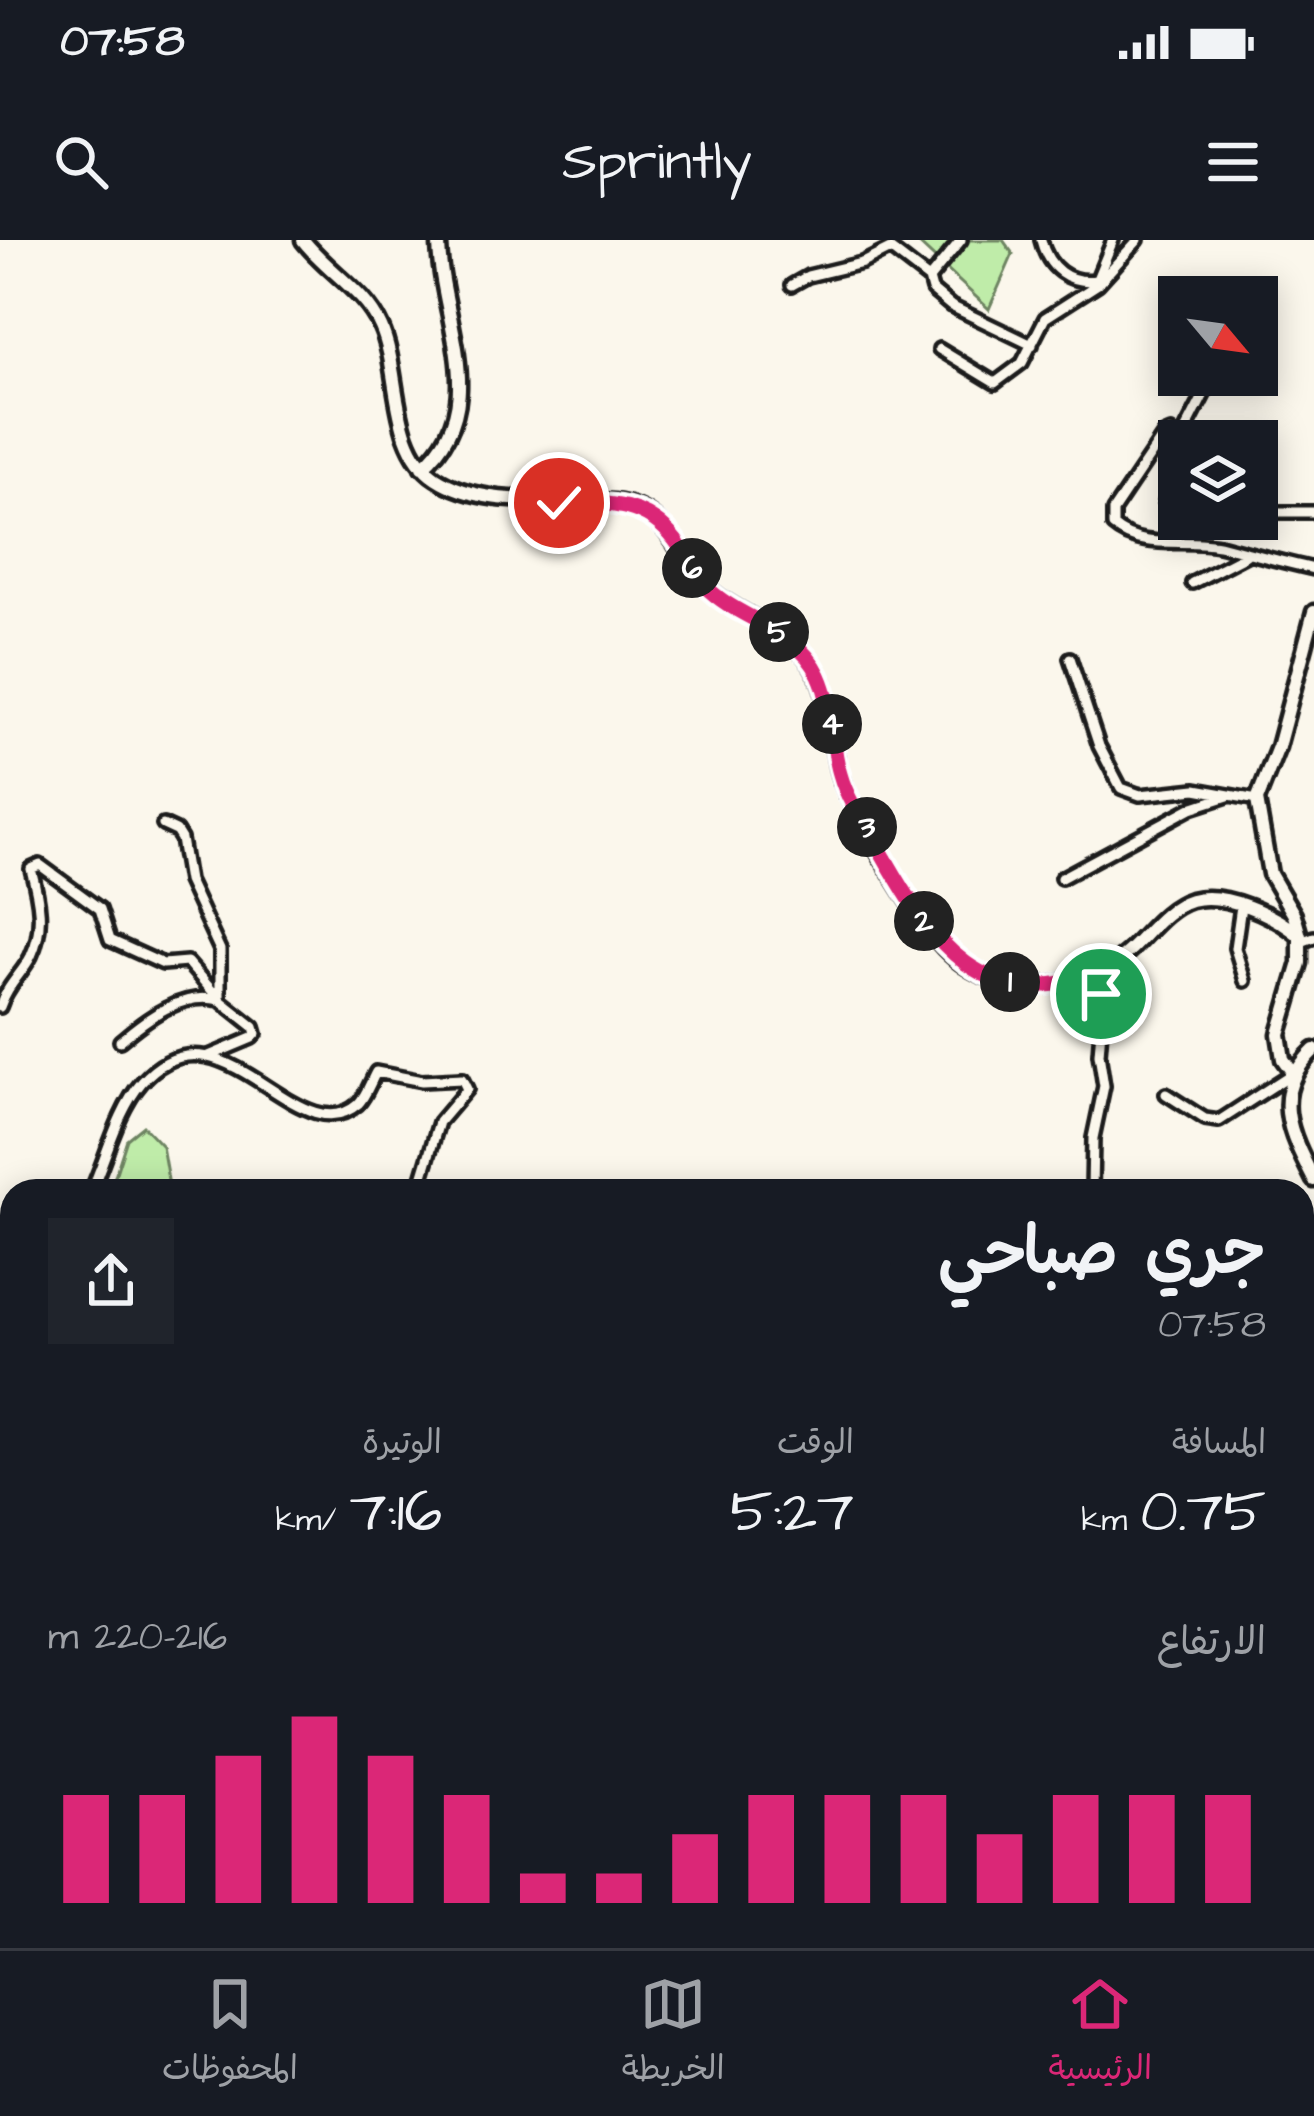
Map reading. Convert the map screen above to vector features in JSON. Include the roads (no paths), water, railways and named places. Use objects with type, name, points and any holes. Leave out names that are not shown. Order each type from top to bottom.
[{"type":"main road","points":[[303,240],[361,297],[380,324],[400,417],[422,467],[459,489],[524,500],[615,502],[649,514],[672,535],[705,586],[803,652],[818,674],[830,710],[844,786],[896,879],[939,942],[971,969],[1007,981],[1055,984],[1097,973],[1186,902],[1209,899],[1285,923],[1305,938]]},
{"type":"main road","points":[[422,467],[450,435],[460,392],[439,240]]},
{"type":"main road","points":[[1293,1073],[1283,1059],[1279,1034],[1305,938],[1270,874],[1257,800],[1308,660],[1314,612]]},
{"type":"main road","points":[[1314,1051],[1293,1073],[1288,1099],[1289,1125],[1314,1179]]},
{"type":"street","points":[[929,279],[961,240]]},
{"type":"street","points":[[1042,240],[1056,270],[1097,282]]},
{"type":"street","points":[[1097,282],[1113,240]]},
{"type":"street","points":[[939,349],[995,383],[1016,369],[1045,318],[1097,282],[1138,240]]},
{"type":"street","points":[[792,285],[808,275],[862,263],[888,249],[929,279],[932,290],[951,306],[1032,345]]},
{"type":"street","points":[[1158,443],[1110,522],[1123,535],[1158,540]]},
{"type":"street","points":[[1278,512],[1314,512]]},
{"type":"street","points":[[1160,540],[1216,545],[1314,569]]},
{"type":"street","points":[[1192,583],[1246,555]]},
{"type":"street","points":[[1070,658],[1099,746],[1120,788],[1140,795],[1196,789],[1257,800]]},
{"type":"street","points":[[1061,878],[1201,803],[1233,795]]},
{"type":"street","points":[[163,825],[181,839],[188,881],[220,950],[220,1000]]},
{"type":"street","points":[[0,1007],[32,953],[42,913],[31,869],[36,864],[100,909],[110,940],[163,964],[188,962],[220,1000],[254,1027],[256,1034],[209,1056],[172,1058],[142,1083],[123,1114],[97,1179]]},
{"type":"street","points":[[1241,906],[1235,948],[1245,981]]},
{"type":"street","points":[[1092,1179],[1093,1138],[1104,1073],[1099,1054],[1103,1004],[1097,973]]},
{"type":"street","points":[[120,1041],[169,1007],[200,998],[220,1000]]},
{"type":"street","points":[[209,1056],[307,1110],[326,1113],[350,1109],[361,1101],[376,1072],[422,1081],[462,1079],[467,1090],[439,1122],[422,1179]]},
{"type":"street","points":[[1166,1094],[1204,1119],[1219,1120],[1293,1073]]}]
